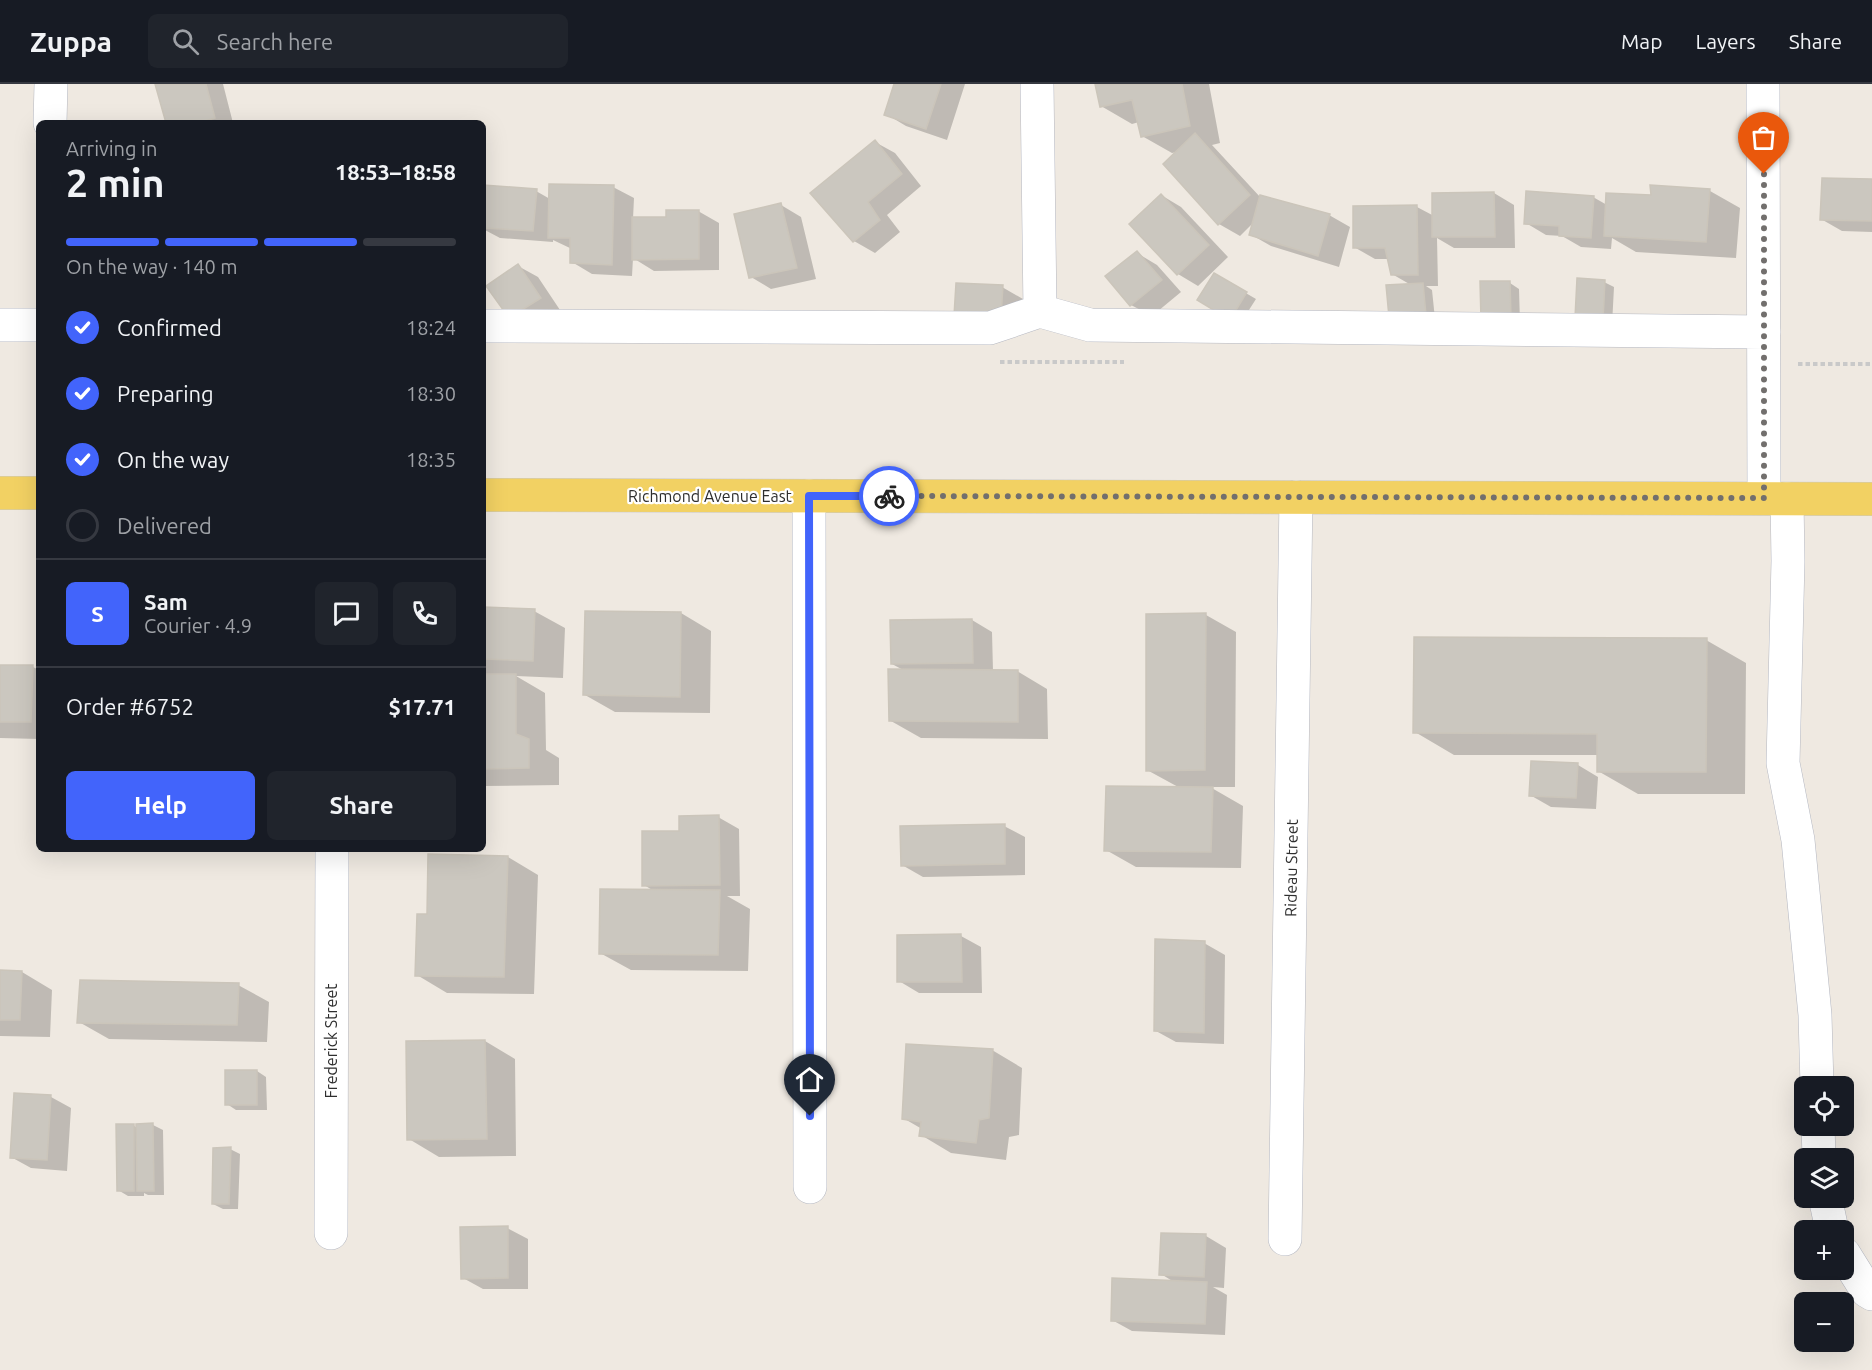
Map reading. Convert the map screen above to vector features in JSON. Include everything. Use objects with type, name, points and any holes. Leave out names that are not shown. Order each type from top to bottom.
[{"type":"main road","points":[[0,493],[36,493]]},
{"type":"main road","name":"Richmond Avenue East","points":[[486,495],[1872,499]]},
{"type":"street","points":[[50,120],[51,84]]},
{"type":"street","points":[[1036,84],[1040,311]]},
{"type":"street","points":[[1763,84],[1764,332],[1776,499],[1788,561],[1783,763],[1798,840],[1815,1015],[1817,1076]]},
{"type":"street","points":[[486,326],[990,328],[1040,311],[1090,324],[1764,332]]},
{"type":"street","points":[[0,325],[36,325]]},
{"type":"street","points":[[809,496],[810,1187]]},
{"type":"street","name":"Rideau Street","points":[[1285,1239],[1296,497]]},
{"type":"street","name":"Frederick Street","points":[[331,1233],[332,852]]},
{"type":"street","points":[[1854,1270],[1867,1291],[1872,1294]]},
{"type":"building","points":[[155,84],[206,84],[215,118],[165,120]]},
{"type":"building","points":[[894,84],[941,84],[926,129],[884,115]]},
{"type":"building","points":[[1095,84],[1182,84],[1190,126],[1141,137],[1132,100],[1100,107]]},
{"type":"building","points":[[1195,133],[1250,195],[1218,225],[1163,164]]},
{"type":"building","points":[[875,140],[902,174],[868,202],[880,220],[853,242],[810,193]]},
{"type":"building","points":[[1822,178],[1872,179],[1872,221],[1820,220]]},
{"type":"building","points":[[549,184],[614,185],[612,265],[570,263],[570,238],[548,238]]},
{"type":"building","points":[[486,185],[537,189],[533,231],[486,228]]},
{"type":"building","points":[[1650,185],[1710,189],[1706,242],[1604,236],[1606,193],[1651,195]]},
{"type":"building","points":[[1526,191],[1594,196],[1591,238],[1559,236],[1559,226],[1524,224]]},
{"type":"building","points":[[1494,192],[1495,237],[1432,237],[1432,193]]},
{"type":"building","points":[[1161,194],[1209,245],[1177,275],[1129,224]]},
{"type":"building","points":[[1260,195],[1330,214],[1318,256],[1249,235]]},
{"type":"building","points":[[781,203],[797,268],[749,278],[734,214]]},
{"type":"building","points":[[1417,205],[1418,275],[1391,275],[1385,248],[1353,248],[1353,206]]},
{"type":"building","points":[[666,210],[699,210],[699,259],[632,260],[632,217],[666,217]]},
{"type":"building","points":[[1137,251],[1162,280],[1130,306],[1105,276]]},
{"type":"building","points":[[518,264],[541,298],[509,318],[486,286]]},
{"type":"building","points":[[1214,273],[1247,292],[1230,320],[1197,300]]},
{"type":"building","points":[[1577,278],[1605,280],[1603,320],[1575,318]]},
{"type":"building","points":[[1480,281],[1510,281],[1511,318],[1481,319]]},
{"type":"building","points":[[956,283],[1003,285],[1001,317],[954,316]]},
{"type":"building","points":[[1423,283],[1426,315],[1389,317],[1386,285]]},
{"type":"building","points":[[486,607],[535,609],[533,661],[486,659]]},
{"type":"building","points":[[585,611],[681,612],[680,697],[583,695]]},
{"type":"building","points":[[1206,613],[1205,770],[1146,771],[1146,614]]},
{"type":"building","points":[[972,619],[973,663],[891,664],[890,620]]},
{"type":"building","points":[[1414,637],[1707,638],[1706,772],[1597,772],[1597,734],[1413,733]]},
{"type":"building","points":[[0,665],[33,665],[31,722],[0,722]]},
{"type":"building","points":[[888,669],[1018,670],[1018,722],[889,721]]},
{"type":"building","points":[[486,674],[516,674],[516,734],[529,739],[529,768],[486,769]]},
{"type":"building","points":[[1531,761],[1578,763],[1576,798],[1529,796]]},
{"type":"building","points":[[1106,786],[1213,787],[1211,852],[1104,851]]},
{"type":"building","points":[[719,815],[720,885],[642,886],[642,831],[679,831],[679,816]]},
{"type":"building","points":[[1005,824],[1005,864],[901,866],[900,826]]},
{"type":"building","points":[[428,854],[508,856],[504,977],[415,976],[417,914],[427,914]]},
{"type":"building","points":[[600,889],[720,890],[718,955],[599,954]]},
{"type":"building","points":[[961,934],[962,982],[897,982],[897,935]]},
{"type":"building","points":[[1155,939],[1205,941],[1204,1033],[1154,1031]]},
{"type":"building","points":[[0,970],[22,971],[20,1020],[0,1020]]},
{"type":"building","points":[[80,980],[239,983],[237,1025],[77,1023]]},
{"type":"building","points":[[485,1040],[487,1139],[407,1140],[406,1041]]},
{"type":"building","points":[[906,1044],[993,1049],[989,1118],[979,1120],[976,1143],[919,1136],[921,1122],[902,1119]]},
{"type":"building","points":[[225,1070],[257,1070],[257,1105],[225,1105]]},
{"type":"building","points":[[14,1093],[51,1095],[47,1160],[10,1158]]},
{"type":"building","points":[[153,1123],[154,1191],[137,1191],[136,1124]]},
{"type":"building","points":[[116,1124],[134,1124],[134,1191],[117,1191]]},
{"type":"building","points":[[231,1147],[229,1204],[212,1204],[213,1148]]},
{"type":"building","points":[[508,1226],[508,1278],[461,1279],[460,1227]]},
{"type":"building","points":[[1161,1233],[1206,1234],[1204,1277],[1159,1275]]},
{"type":"building","points":[[1112,1278],[1207,1282],[1205,1324],[1111,1321]]},
{"type":"way so far","points":[[889,496],[1764,498],[1764,174]]},
{"type":"route","points":[[810,1116],[809,496],[889,496]]}]
